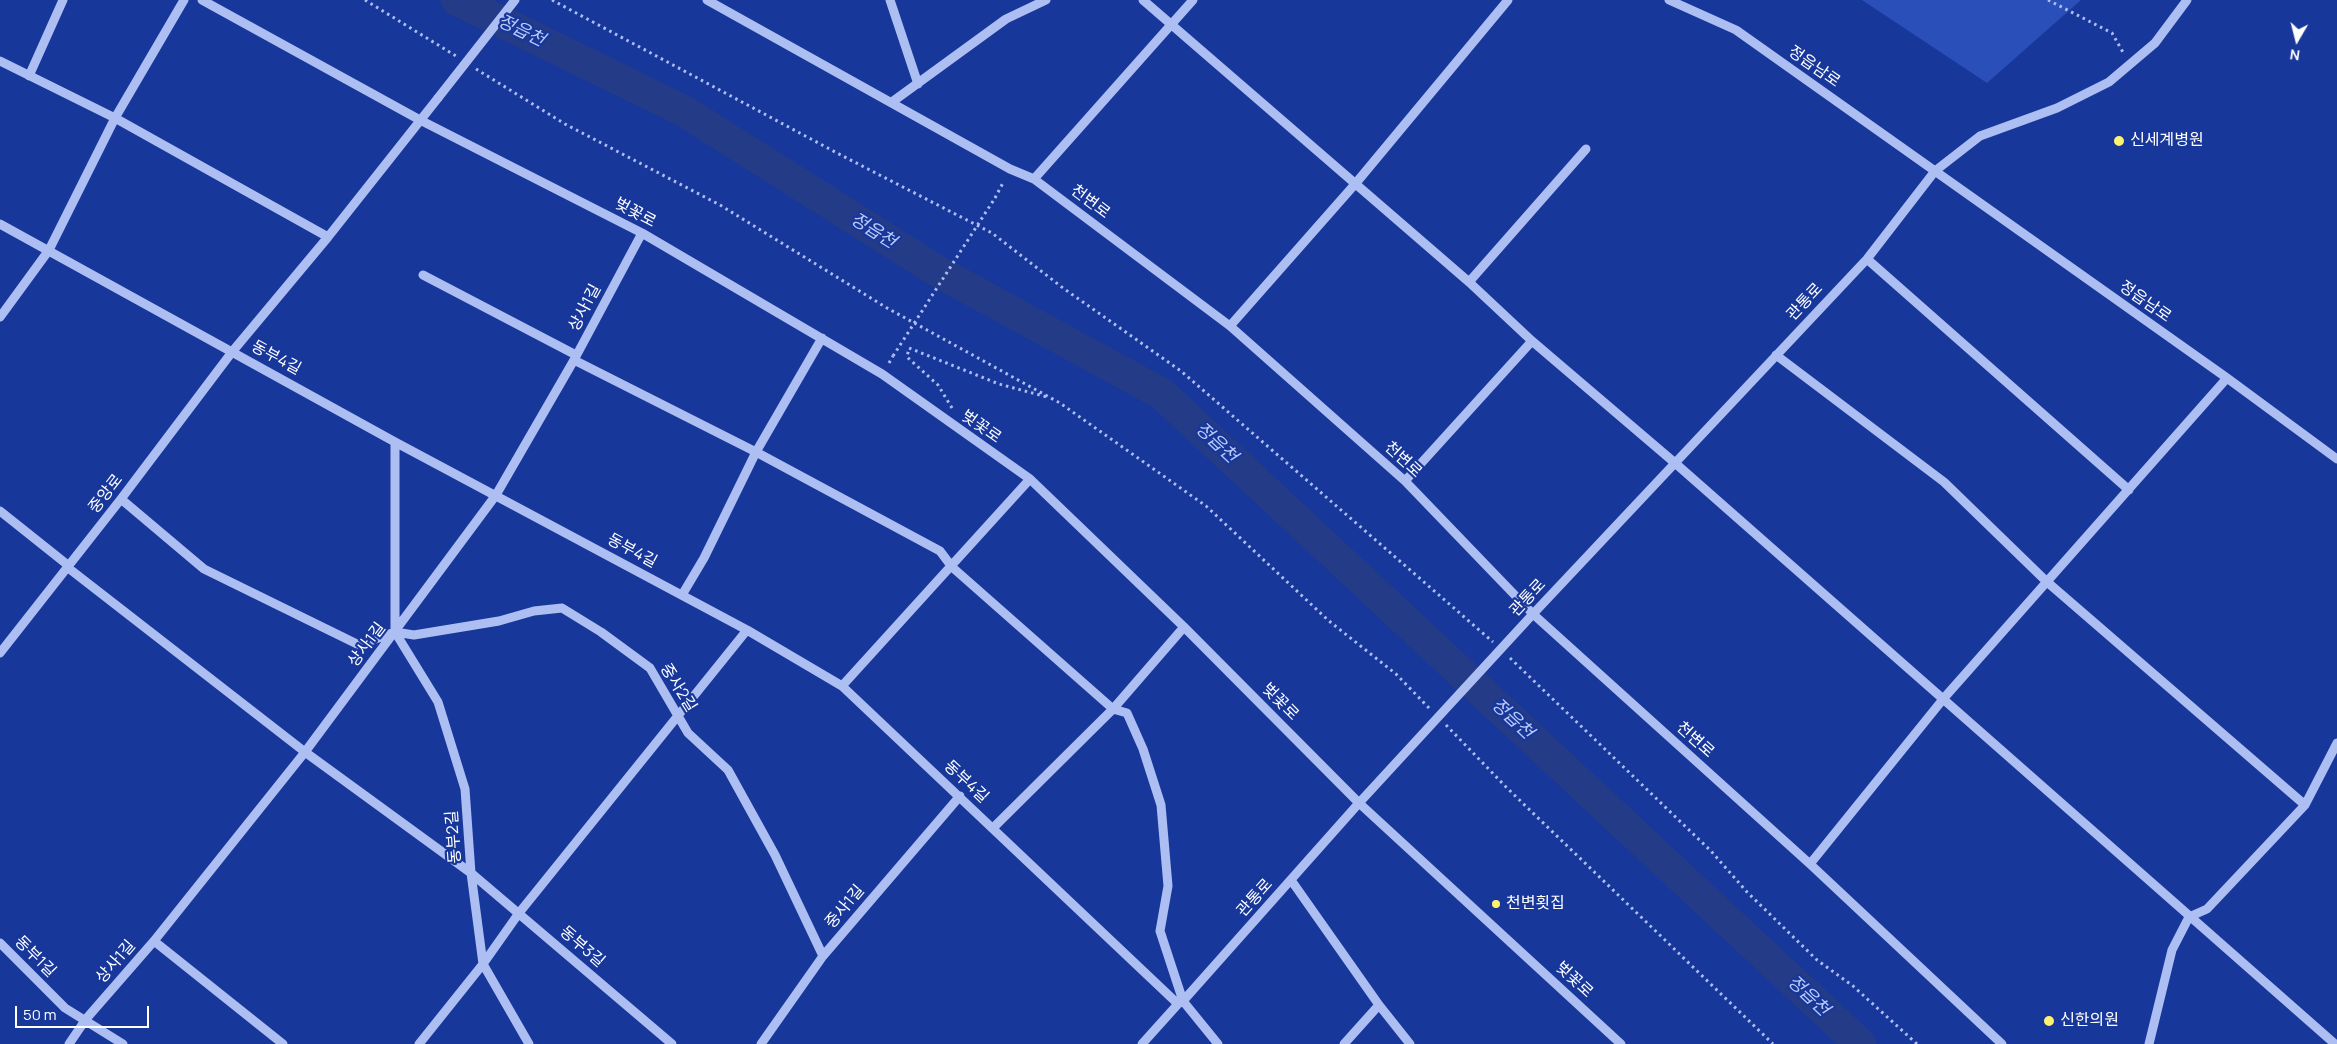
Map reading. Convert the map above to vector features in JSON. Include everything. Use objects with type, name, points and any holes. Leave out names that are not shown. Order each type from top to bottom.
[{"type":"street","points":[[29,76],[63,0]]},
{"type":"street","points":[[0,317],[49,250],[116,118],[184,0]]},
{"type":"street","name":"벚꽃로","points":[[202,0],[420,120],[642,233],[882,374],[949,424],[1030,479],[1184,627],[1359,803],[1621,1044]]},
{"type":"street","name":"중앙로","points":[[0,653],[121,499],[232,352],[328,237],[515,0]]},
{"type":"street","name":"천변로","points":[[707,0],[1010,169],[1034,179],[1230,326],[1405,481],[1534,614],[1810,864],[2002,1044]]},
{"type":"street","points":[[890,0],[918,84]]},
{"type":"street","points":[[892,102],[1006,19],[1046,0]]},
{"type":"street","points":[[1143,0],[1469,282],[1532,341],[1675,463],[1944,698],[2189,917],[2335,1042]]},
{"type":"street","points":[[1034,179],[1173,25],[1193,0]]},
{"type":"street","points":[[1230,326],[1356,184],[1508,0]]},
{"type":"street","name":"정읍남로","points":[[1669,0],[1736,30],[2337,459]]},
{"type":"street","points":[[1935,171],[1980,136],[2057,108],[2109,82],[2155,42],[2187,0]]},
{"type":"street","points":[[0,61],[116,118],[328,237]]},
{"type":"street","points":[[1469,282],[1586,149]]},
{"type":"street","name":"관통로","points":[[1142,1044],[1359,803],[1866,259],[1935,171]]},
{"type":"street","name":"동부4길","points":[[0,224],[395,442],[747,630],[842,686],[1181,1002]]},
{"type":"street","name":"상사1길","points":[[69,1044],[86,1020],[154,941],[305,752],[496,495],[575,358],[642,233]]},
{"type":"street","points":[[1866,259],[2129,490]]},
{"type":"street","points":[[423,275],[575,358],[756,452],[940,551],[952,567],[1113,709],[1128,713],[1143,749],[1161,804],[1168,886],[1160,931],[1181,1002],[1218,1044]]},
{"type":"street","points":[[682,595],[704,558],[756,452],[822,338]]},
{"type":"street","points":[[1405,481],[1532,341]]},
{"type":"street","points":[[1776,355],[1944,482],[2046,581],[2304,805]]},
{"type":"street","points":[[1810,864],[1944,698],[2226,378]]},
{"type":"street","points":[[121,499],[204,569],[359,645],[395,632],[395,442]]},
{"type":"street","points":[[842,686],[1030,479]]},
{"type":"street","name":"동부3길","points":[[0,511],[305,752],[471,873],[672,1044]]},
{"type":"street","name":"중사2길","points":[[395,632],[414,635],[500,621],[534,611],[562,608],[601,632],[650,668],[688,733],[728,770],[775,855],[824,956]]},
{"type":"street","points":[[993,828],[1113,709],[1184,627]]},
{"type":"street","points":[[419,1044],[483,964],[519,913],[747,630]]},
{"type":"street","name":"동부2길","points":[[395,632],[438,702],[465,789],[471,873],[483,964],[529,1044]]},
{"type":"street","points":[[2150,1044],[2172,950],[2189,917],[2207,909],[2304,805],[2337,743]]},
{"type":"street","name":"중사1길","points":[[761,1044],[824,956],[960,796]]},
{"type":"street","points":[[1291,880],[1379,1005],[1410,1044]]},
{"type":"street","points":[[154,941],[283,1044]]},
{"type":"street","name":"동부1길","points":[[0,942],[65,1008],[123,1044]]},
{"type":"street","points":[[1344,1044],[1379,1005]]},
{"type":"path","points":[[365,0],[457,57]]},
{"type":"path","points":[[552,0],[992,234],[1063,288],[1181,371],[1496,645]]},
{"type":"path","points":[[2048,0],[2112,33],[2131,63]]},
{"type":"path","points":[[474,67],[565,124],[720,204],[887,308],[1053,399],[1206,506],[1330,621],[1396,674],[1431,710]]},
{"type":"path","points":[[893,356],[995,198],[1010,169]]},
{"type":"path","points":[[949,424],[952,406],[938,385],[907,357],[909,348],[999,384],[1053,399]]},
{"type":"path","points":[[1503,652],[1711,851],[1747,892],[1817,960],[1854,986],[1917,1044]]},
{"type":"path","points":[[1445,724],[1507,788],[1773,1044]]},
{"type":"shaded area","points":[[1862,0],[2081,0],[1987,83]]},
{"type":"waterway","name":"정읍천","points":[[457,0],[684,111],[937,271],[1162,394],[1860,1044]]},
{"type":"place","name":"신세계병원","points":[[2119,141]]},
{"type":"place","name":"천변횟집","points":[[1496,904]]},
{"type":"place","name":"신한의원","points":[[2049,1021]]}]
